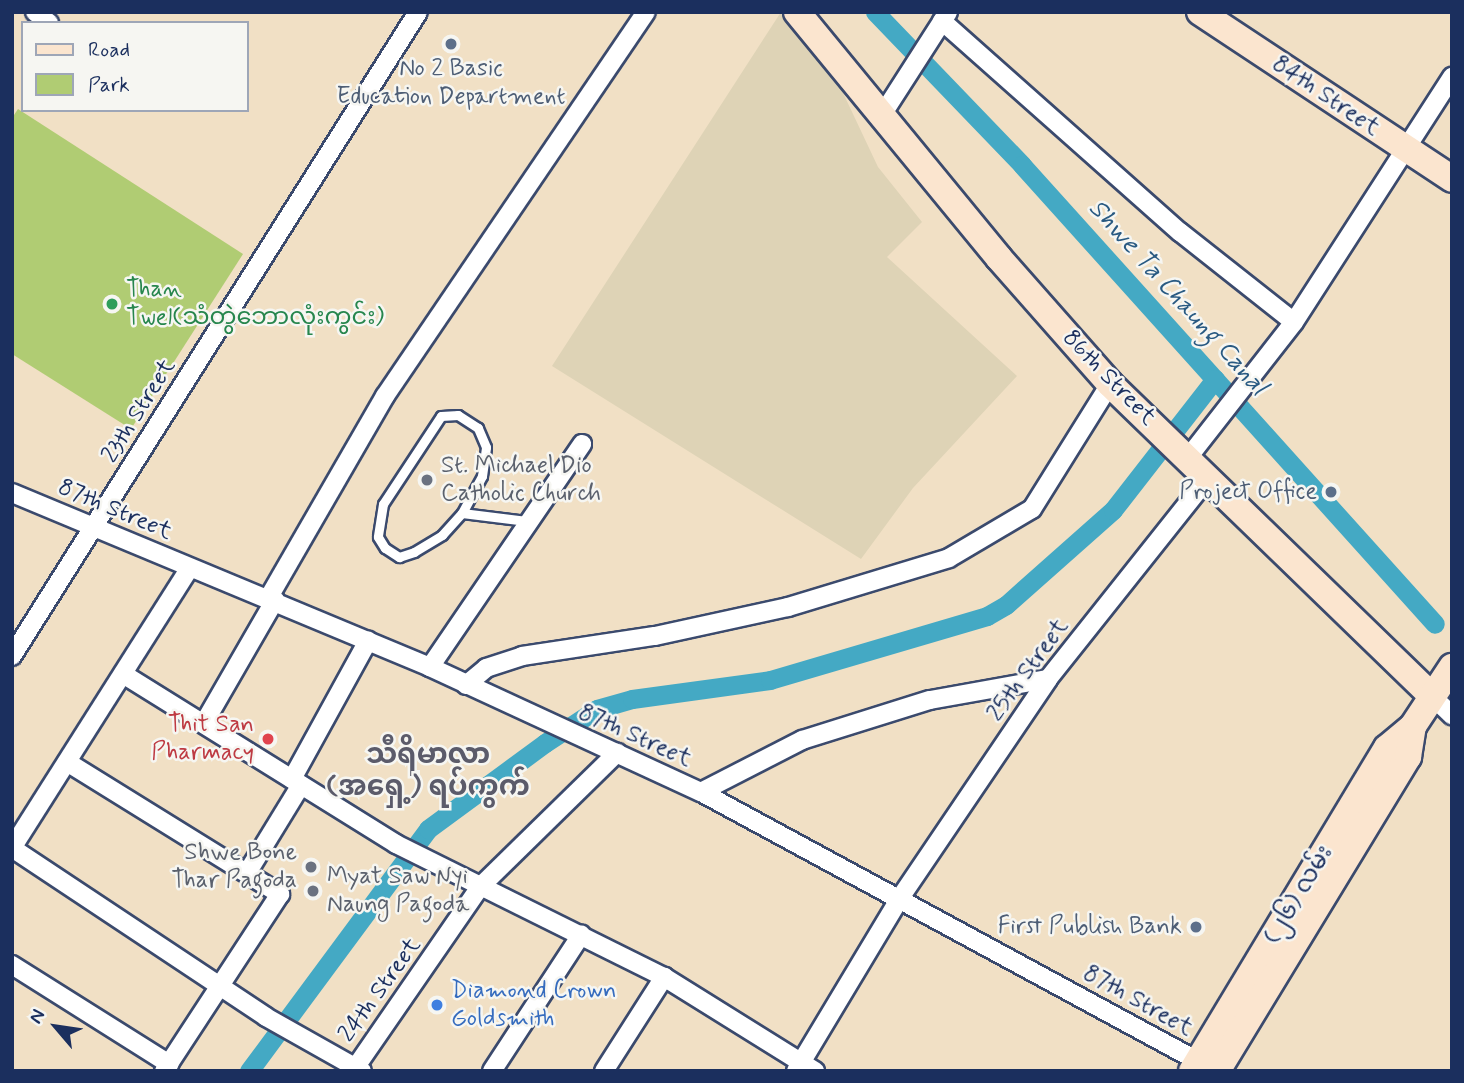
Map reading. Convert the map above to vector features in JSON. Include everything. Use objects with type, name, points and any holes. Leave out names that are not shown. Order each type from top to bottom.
[{"type":"street","name":"23th Street","points":[[12,656],[418,12]]},
{"type":"street","points":[[204,723],[385,396],[646,12]]},
{"type":"street","name":"86th Street","points":[[797,12],[999,258],[1110,384],[1452,715]]},
{"type":"street","name":"84th Street","points":[[1200,12],[1452,180]]},
{"type":"street","points":[[882,116],[945,17],[1180,232],[1294,322]]},
{"type":"street","points":[[1175,447],[1216,420],[1294,322],[1452,77]]},
{"type":"street","points":[[466,684],[486,668],[522,656],[655,636],[788,607],[949,558],[1032,509],[1110,384]]},
{"type":"street","points":[[430,667],[582,444]]},
{"type":"street","name":"25th Street","points":[[804,1068],[900,898],[1048,679],[1207,479]]},
{"type":"street","name":"87th Street","points":[[12,493],[430,667],[701,792],[900,898],[1206,1069]]},
{"type":"street","points":[[190,569],[12,848],[223,985],[266,1017],[357,1069]]},
{"type":"street","points":[[247,873],[368,641]]},
{"type":"street","name":"(၂၆) လမ်း","points":[[1206,1069],[1408,757],[1413,726],[1452,667]]},
{"type":"street","points":[[123,674],[396,844],[664,977],[804,1068]]},
{"type":"street","points":[[701,792],[802,740],[930,700],[1048,679]]},
{"type":"street","name":"24th Street","points":[[357,1069],[480,887],[617,753]]},
{"type":"street","points":[[12,965],[167,1067],[279,900],[278,891],[67,762]]},
{"type":"street","points":[[492,1071],[581,935]]},
{"type":"street","points":[[604,1071],[664,977]]},
{"type":"lane","points":[[458,415],[478,428],[486,447],[482,476],[462,513],[442,535],[399,557],[385,548],[378,537],[383,504],[441,416],[458,415]]},
{"type":"lane","points":[[462,513],[527,521]]},
{"type":"shaded area","points":[[781,12],[790,12],[819,42],[878,167],[922,222],[887,257],[1017,376],[913,488],[861,559],[552,366]]},
{"type":"green space","name":"Than Twel(သံတွဲဘောလုံးကွင်း)","points":[[18,109],[243,254],[131,429],[12,354],[12,118]]},
{"type":"waterway","name":"Shwe Ta Chaung Canal","points":[[875,12],[1022,165],[1435,624]]},
{"type":"waterway","points":[[249,1071],[428,829],[545,743],[597,709],[632,699],[770,680],[987,616],[1006,605],[1113,510],[1215,379]]},
{"type":"place","name":"No 2 Basic Education Department","points":[[451,44]]},
{"type":"place","name":"Than Twel(သံတွဲဘောလုံးကွင်း)","points":[[112,304]]},
{"type":"place","name":"St. Michael Dio Catholic Church","points":[[427,480]]},
{"type":"place","name":"Project Office","points":[[1331,492]]},
{"type":"place","name":"Thit San Pharmacy","points":[[268,739]]},
{"type":"place","name":"Shwe Bone Thar Pagoda","points":[[311,867]]},
{"type":"place","name":"Myat Saw Nyi Naung Pagoda","points":[[313,891]]},
{"type":"place","name":"First Publish Bank","points":[[1196,927]]},
{"type":"place","name":"Diamond Crown Goldsmith","points":[[437,1005]]},
{"type":"district","name":"သီရိမာလာ (အရှေ့) ရပ်ကွက်","points":[[428,772]]}]
